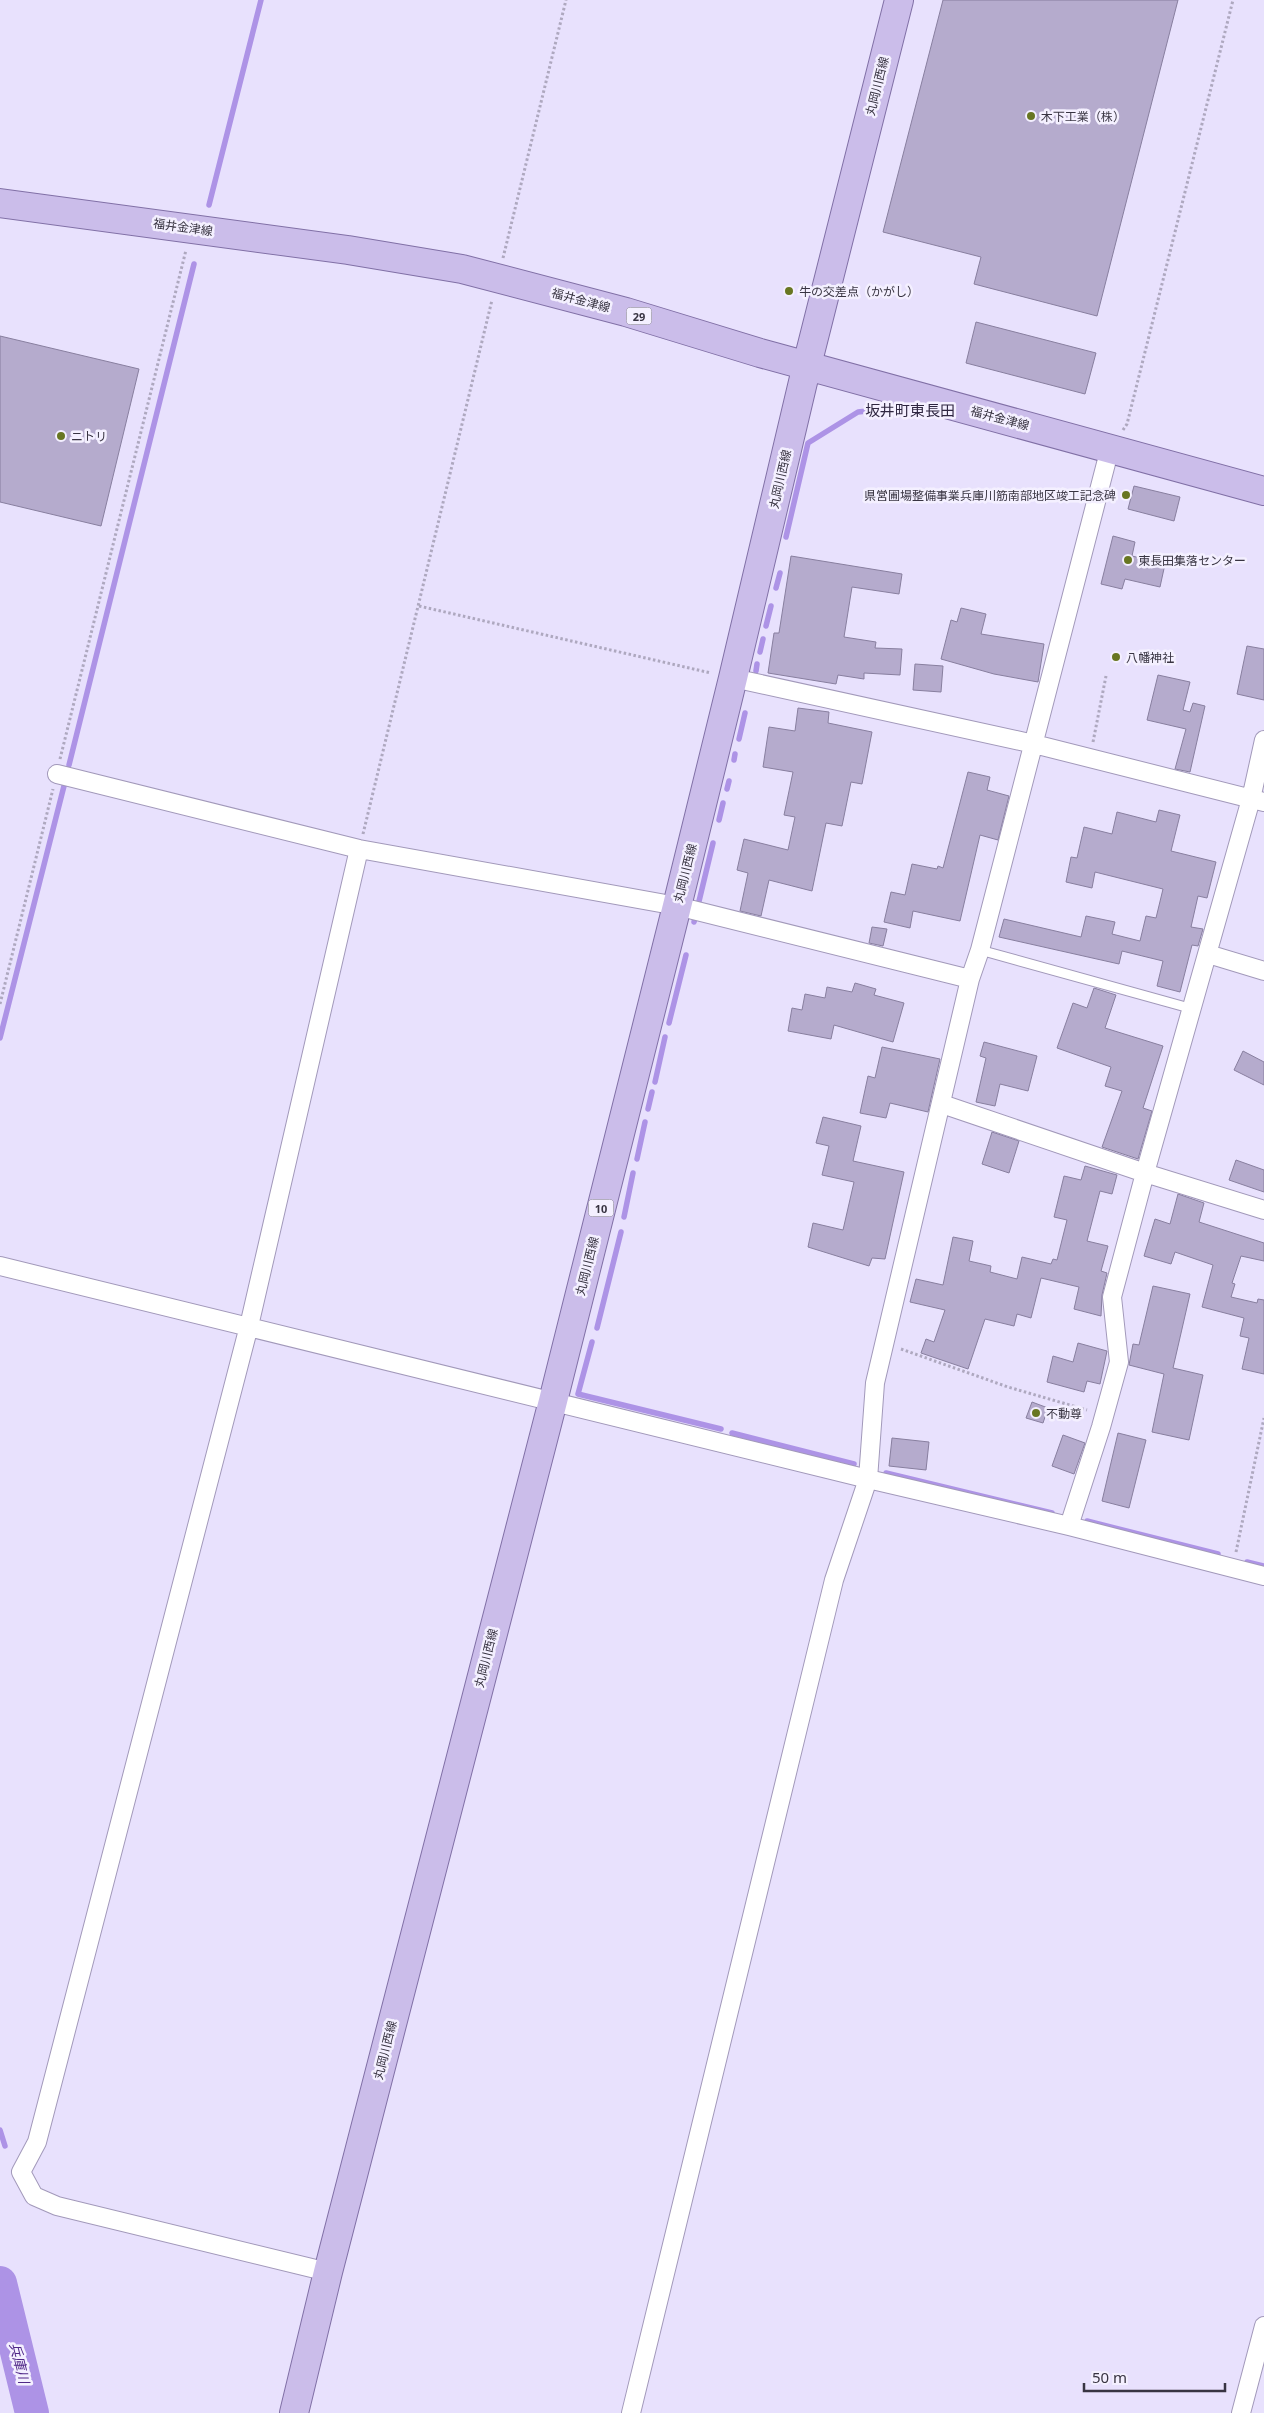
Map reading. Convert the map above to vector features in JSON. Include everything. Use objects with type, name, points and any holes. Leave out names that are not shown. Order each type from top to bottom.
[{"type":"main road","name":"丸岡川西線","points":[[294,2413],[328,2272],[553,1401],[734,678],[806,365],[899,0]]},
{"type":"main road","name":"福井金津線","points":[[0,203],[426,262],[498,278],[1264,491]]},
{"type":"street","points":[[631,2413],[834,1580],[868,1479],[875,1382],[970,979],[980,950],[1110,448]]},
{"type":"street","points":[[734,678],[1034,744],[1257,801]]},
{"type":"street","points":[[1069,1526],[1104,1415],[1118,1362],[1112,1297],[1144,1173],[1208,954],[1257,801],[1264,740]]},
{"type":"street","points":[[57,774],[359,849],[677,906],[970,979]]},
{"type":"street","points":[[328,2272],[57,2206],[34,2196],[21,2172],[37,2142],[250,1326],[359,849]]},
{"type":"street","points":[[1208,954],[1264,971]]},
{"type":"street","points":[[942,1104],[1144,1173],[1264,1210]]},
{"type":"street","points":[[0,1266],[868,1479],[1069,1526],[1264,1576]]},
{"type":"street","points":[[1241,2413],[1264,2326]]},
{"type":"lane","points":[[980,950],[1193,1009]]},
{"type":"path","points":[[359,849],[566,0]]},
{"type":"path","points":[[1110,448],[1127,424],[1233,0]]},
{"type":"path","points":[[0,1004],[191,228]]},
{"type":"path","points":[[419,606],[734,678]]},
{"type":"path","points":[[1090,759],[1106,676]]},
{"type":"path","points":[[885,1343],[1008,1387],[1104,1415]]},
{"type":"path","points":[[1233,1568],[1264,1418]]},
{"type":"building","name":"木下工業（株）","points":[[943,0],[1178,0],[1097,316],[974,284],[981,257],[883,232]]},
{"type":"building","points":[[976,322],[1096,353],[1085,394],[966,363]]},
{"type":"building","name":"ニトリ","points":[[0,336],[139,369],[101,526],[0,502]]},
{"type":"building","points":[[1134,486],[1180,497],[1174,521],[1128,509]]},
{"type":"building","name":"東長田集落センター","points":[[1113,536],[1135,542],[1132,556],[1165,564],[1160,587],[1125,579],[1122,589],[1101,584]]},
{"type":"building","points":[[791,556],[902,574],[899,594],[852,587],[844,637],[876,642],[875,648],[902,649],[900,675],[864,673],[864,679],[838,675],[836,684],[768,673],[774,633],[779,633]]},
{"type":"building","points":[[961,608],[986,614],[981,634],[1044,644],[1038,682],[994,674],[941,659],[951,620],[957,622]]},
{"type":"building","points":[[1247,646],[1264,649],[1264,700],[1237,694]]},
{"type":"building","points":[[915,664],[943,666],[941,692],[913,690]]},
{"type":"building","points":[[1158,675],[1190,682],[1183,710],[1190,712],[1193,703],[1205,706],[1190,772],[1175,769],[1186,729],[1147,720]]},
{"type":"building","points":[[798,708],[829,712],[828,723],[872,732],[862,784],[851,782],[842,826],[826,823],[812,891],[769,880],[761,916],[740,911],[748,873],[737,870],[744,839],[788,850],[795,817],[784,815],[793,772],[763,767],[769,727],[795,731]]},
{"type":"building","points":[[968,772],[990,777],[987,790],[1009,796],[998,840],[980,835],[960,921],[913,911],[910,928],[884,922],[891,892],[905,895],[912,864],[937,869],[938,866],[943,868]]},
{"type":"building","points":[[1159,810],[1180,815],[1171,851],[1216,862],[1207,898],[1198,896],[1191,927],[1203,929],[1198,946],[1192,945],[1180,992],[1157,986],[1163,961],[1122,951],[1119,964],[999,937],[1004,919],[1081,937],[1086,916],[1115,922],[1112,934],[1140,941],[1146,916],[1156,918],[1163,889],[1095,872],[1092,888],[1066,882],[1071,857],[1077,858],[1084,827],[1112,834],[1117,812],[1156,822]]},
{"type":"building","points":[[872,927],[887,929],[883,946],[869,943]]},
{"type":"building","points":[[855,983],[876,989],[874,995],[904,1003],[893,1042],[834,1025],[831,1039],[788,1031],[792,1008],[802,1010],[805,994],[825,998],[827,987],[852,992]]},
{"type":"building","points":[[1094,988],[1116,995],[1105,1028],[1163,1046],[1143,1108],[1152,1111],[1138,1159],[1102,1147],[1122,1091],[1105,1086],[1111,1067],[1057,1048],[1073,1003],[1087,1008]]},
{"type":"building","points":[[984,1042],[1037,1056],[1028,1091],[1000,1084],[995,1106],[976,1102],[986,1058],[980,1056]]},
{"type":"building","points":[[882,1047],[940,1059],[928,1112],[890,1103],[886,1118],[860,1113],[868,1076],[875,1078]]},
{"type":"building","points":[[1243,1051],[1264,1062],[1264,1085],[1234,1070]]},
{"type":"building","points":[[823,1117],[861,1126],[853,1161],[904,1172],[885,1259],[872,1258],[869,1266],[808,1247],[813,1223],[843,1230],[854,1182],[822,1175],[829,1146],[816,1143]]},
{"type":"building","points":[[992,1132],[1019,1141],[1009,1173],[982,1164]]},
{"type":"building","points":[[1236,1160],[1264,1170],[1264,1192],[1229,1180]]},
{"type":"building","points":[[1085,1166],[1117,1175],[1112,1194],[1100,1191],[1087,1241],[1108,1246],[1101,1271],[1107,1273],[1102,1295],[1101,1316],[1074,1309],[1079,1287],[1041,1278],[1031,1318],[1017,1314],[1014,1326],[985,1319],[968,1369],[921,1353],[926,1339],[934,1342],[945,1310],[910,1302],[916,1279],[943,1285],[953,1237],[973,1241],[969,1261],[991,1266],[990,1272],[1017,1279],[1022,1257],[1051,1264],[1053,1259],[1057,1260],[1067,1220],[1054,1217],[1064,1176],[1081,1180]]},
{"type":"building","points":[[1178,1194],[1204,1203],[1199,1222],[1264,1243],[1264,1261],[1241,1256],[1232,1283],[1235,1284],[1231,1297],[1257,1303],[1258,1299],[1264,1300],[1264,1374],[1242,1369],[1249,1338],[1240,1336],[1244,1318],[1202,1307],[1213,1265],[1175,1252],[1171,1264],[1144,1256],[1155,1219],[1170,1224]]},
{"type":"building","points":[[1153,1286],[1190,1294],[1173,1368],[1203,1375],[1189,1440],[1152,1432],[1164,1374],[1129,1365],[1133,1344],[1139,1345]]},
{"type":"building","points":[[1078,1343],[1107,1351],[1100,1384],[1087,1381],[1084,1392],[1047,1382],[1053,1356],[1073,1362]]},
{"type":"building","points":[[1032,1402],[1048,1408],[1043,1423],[1026,1418]]},
{"type":"building","points":[[1118,1433],[1146,1440],[1129,1508],[1102,1501]]},
{"type":"building","points":[[1063,1435],[1085,1443],[1074,1474],[1052,1466]]},
{"type":"building","points":[[892,1438],[929,1442],[926,1470],[889,1466]]},
{"type":"waterway","points":[[209,205],[261,0]]},
{"type":"waterway","points":[[69,765],[194,264]]},
{"type":"waterway","points":[[786,537],[808,443],[858,412],[884,409]]},
{"type":"waterway","points":[[776,588],[780,573]]},
{"type":"waterway","points":[[766,626],[771,606]]},
{"type":"waterway","points":[[760,652],[763,639]]},
{"type":"waterway","points":[[756,671],[757,664]]},
{"type":"waterway","points":[[739,739],[745,713]]},
{"type":"waterway","points":[[734,760],[735,754]]},
{"type":"waterway","points":[[727,789],[729,781]]},
{"type":"waterway","points":[[0,1038],[65,782]]},
{"type":"waterway","points":[[719,820],[723,803]]},
{"type":"waterway","points":[[694,922],[713,843]]},
{"type":"waterway","points":[[669,1023],[686,955]]},
{"type":"waterway","points":[[655,1082],[665,1037]]},
{"type":"waterway","points":[[648,1109],[652,1092]]},
{"type":"waterway","points":[[637,1159],[645,1122]]},
{"type":"waterway","points":[[624,1217],[633,1173]]},
{"type":"waterway","points":[[597,1328],[621,1232]]},
{"type":"waterway","points":[[592,1342],[578,1394],[721,1429]]},
{"type":"waterway","points":[[732,1433],[854,1464]]},
{"type":"waterway","points":[[886,1473],[1052,1513]]},
{"type":"waterway","points":[[1087,1521],[1218,1554]]},
{"type":"waterway","points":[[1247,1562],[1264,1566]]},
{"type":"waterway","points":[[0,2130],[5,2146]]},
{"type":"waterway","name":"兵庫川","points":[[0,2283],[32,2413]]},
{"type":"place","name":"木下工業（株）","points":[[1031,116]]},
{"type":"place","name":"牛の交差点（かがし）","points":[[789,291]]},
{"type":"place","name":"ニトリ","points":[[61,436]]},
{"type":"place","name":"県営圃場整備事業兵庫川筋南部地区竣工記念碑","points":[[1126,495]]},
{"type":"place","name":"東長田集落センター","points":[[1128,560]]},
{"type":"place","name":"八幡神社","points":[[1116,657]]},
{"type":"place","name":"不動尊","points":[[1036,1413]]},
{"type":"district","name":"坂井町東長田","points":[[910,410]]}]
